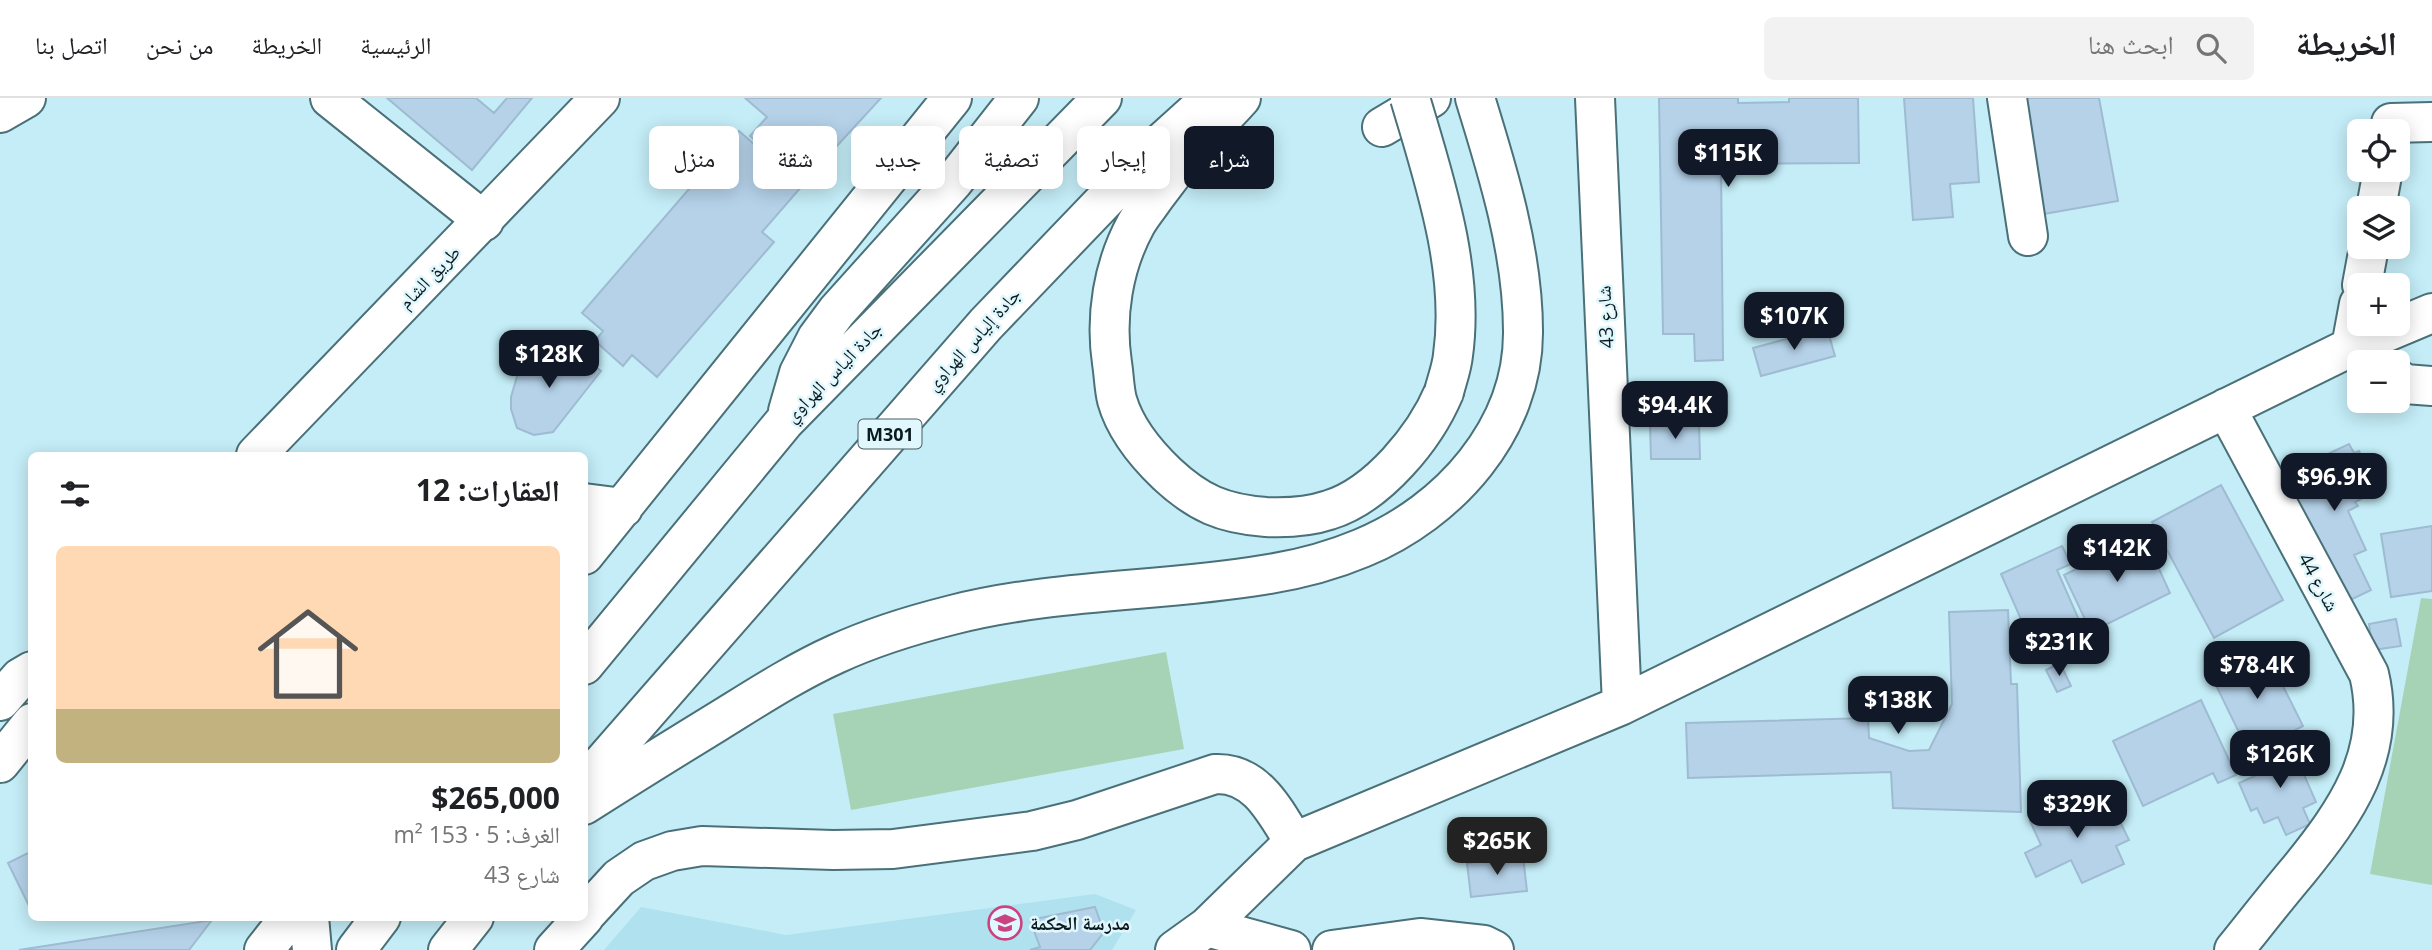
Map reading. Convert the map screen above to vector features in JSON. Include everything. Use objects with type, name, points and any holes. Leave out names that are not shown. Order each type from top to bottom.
[{"type":"main road","points":[[0,113],[26,98]]},
{"type":"main road","points":[[330,98],[484,221]]},
{"type":"main road","name":"طريق الشام","points":[[259,452],[600,98]]},
{"type":"main road","points":[[588,550],[952,98]]},
{"type":"main road","points":[[785,421],[799,373],[817,338],[837,311],[953,182],[1019,98]]},
{"type":"main road","name":"جادة الياس الهراوي","points":[[588,660],[785,421],[1102,98]]},
{"type":"main road","name":"جادة إلياس الهراوي","points":[[588,779],[986,324],[1150,153],[1211,98]]},
{"type":"main road","points":[[1241,98],[1180,163],[1136,223],[1115,276],[1109,342],[1117,400],[1136,439],[1159,467],[1201,502],[1223,511],[1284,518],[1310,516],[1332,510],[1357,498],[1401,458],[1429,424],[1444,392],[1453,356],[1453,266],[1425,148],[1410,98]]},
{"type":"main road","points":[[1382,127],[1431,98]]},
{"type":"main road","points":[[588,802],[671,748],[795,674],[882,635],[953,615],[1022,601],[1263,575],[1335,559],[1389,535],[1434,505],[1473,466],[1493,439],[1508,411],[1517,384],[1522,354],[1521,292],[1514,251],[1497,174],[1475,98]]},
{"type":"main road","name":"شارع 43","points":[[1595,98],[1622,705]]},
{"type":"main road","points":[[2007,98],[2028,236]]},
{"type":"main road","points":[[2391,117],[2432,122]]},
{"type":"main road","points":[[2371,350],[2432,313]]},
{"type":"main road","points":[[1175,950],[1208,927],[1294,842],[1622,705],[2226,408],[2347,361]]},
{"type":"main road","points":[[2410,384],[2432,386]]},
{"type":"main road","name":"شارع 44","points":[[2226,408],[2314,574],[2354,643],[2369,674],[2375,697],[2375,725],[2368,756],[2355,789],[2334,827],[2234,950]]},
{"type":"main road","points":[[588,504],[623,509]]},
{"type":"main road","points":[[0,701],[20,678],[28,673]]},
{"type":"main road","points":[[0,764],[28,728]]},
{"type":"main road","points":[[588,913],[619,878],[644,861],[672,851],[702,846],[745,849],[893,849],[1032,831],[1077,820],[1215,774],[1241,776],[1255,787],[1294,842]]},
{"type":"main road","points":[[264,950],[287,921]]},
{"type":"main road","points":[[309,921],[312,950]]},
{"type":"main road","points":[[356,950],[379,921]]},
{"type":"main road","points":[[448,950],[471,921]]},
{"type":"main road","points":[[554,950],[580,921]]},
{"type":"main road","points":[[1208,927],[1291,950]]},
{"type":"main road","points":[[1332,950],[1420,939],[1484,945],[1494,950]]},
{"type":"shaded area","name":"مدرسة الحكمة","points":[[1095,894],[1136,910],[1112,950],[604,950],[641,907],[786,935]]},
{"type":"green space","points":[[2421,598],[2432,599],[2432,885],[2370,874]]},
{"type":"green space","points":[[1166,652],[1184,749],[851,810],[833,714]]},
{"type":"building","points":[[387,98],[476,98],[494,113],[507,98],[532,98],[472,170]]},
{"type":"building","points":[[745,98],[881,98],[855,126],[851,126],[851,131],[837,146],[837,126],[759,126],[767,117]]},
{"type":"building","points":[[1659,98],[1738,98],[1738,103],[1789,102],[1789,98],[1858,98],[1859,163],[1721,164],[1723,360],[1695,361],[1694,334],[1663,334]]},
{"type":"building","points":[[1904,98],[1973,98],[1979,182],[1950,184],[1953,217],[1913,220]]},
{"type":"building","points":[[2016,98],[2099,98],[2118,201],[2038,215]]},
{"type":"building","points":[[739,131],[753,143],[753,189],[799,189],[762,232],[774,242],[657,377],[632,355],[623,366],[595,341],[603,331],[582,313],[689,189],[739,189]]},
{"type":"building","points":[[1827,328],[1835,356],[1761,376],[1753,348]]},
{"type":"building","points":[[547,339],[579,368],[587,360],[601,371],[553,432],[534,435],[517,428],[511,409],[511,397],[518,373]]},
{"type":"building","points":[[1699,423],[1700,459],[1651,459],[1650,424]]},
{"type":"building","points":[[2349,444],[2354,453],[2359,451],[2374,481],[2362,487],[2367,496],[2355,502],[2358,506],[2348,511],[2366,550],[2354,555],[2371,590],[2344,603],[2283,475]]},
{"type":"building","points":[[2221,485],[2283,600],[2214,638],[2152,522]]},
{"type":"building","points":[[2432,526],[2432,591],[2391,597],[2381,534]]},
{"type":"building","points":[[2144,536],[2170,593],[2091,632],[2064,575]]},
{"type":"building","points":[[2062,546],[2071,564],[2057,570],[2079,620],[2031,642],[2001,574]]},
{"type":"building","points":[[2008,610],[2011,684],[2017,684],[2021,812],[1893,808],[1891,772],[1688,778],[1686,723],[1868,718],[1869,738],[1909,751],[1929,750],[1952,704],[1949,612]]},
{"type":"building","points":[[2396,619],[2401,646],[2373,650],[2369,624]]},
{"type":"building","points":[[2264,648],[2303,726],[2249,753],[2211,675]]},
{"type":"building","points":[[2060,663],[2071,686],[2057,692],[2046,670]]},
{"type":"building","points":[[2201,700],[2236,775],[2218,783],[2213,773],[2143,806],[2113,741]]},
{"type":"building","points":[[2291,745],[2316,802],[2303,808],[2310,824],[2286,835],[2278,817],[2264,823],[2257,808],[2251,811],[2239,783],[2257,775],[2251,763]]},
{"type":"building","points":[[2077,793],[2088,816],[2112,805],[2129,840],[2116,846],[2124,864],[2082,883],[2071,860],[2036,877],[2025,853],[2041,845],[2030,821],[2054,809],[2052,805]]},
{"type":"building","points":[[28,853],[28,904],[8,863]]},
{"type":"building","points":[[1523,856],[1527,891],[1471,897],[1467,863]]},
{"type":"building","points":[[1095,907],[1104,932],[1090,950],[1030,950],[1040,947],[1030,920]]},
{"type":"building","points":[[206,921],[211,921],[189,950],[19,950]]},
{"type":"place","name":"مدرسة الحكمة","points":[[1005,923]]}]
